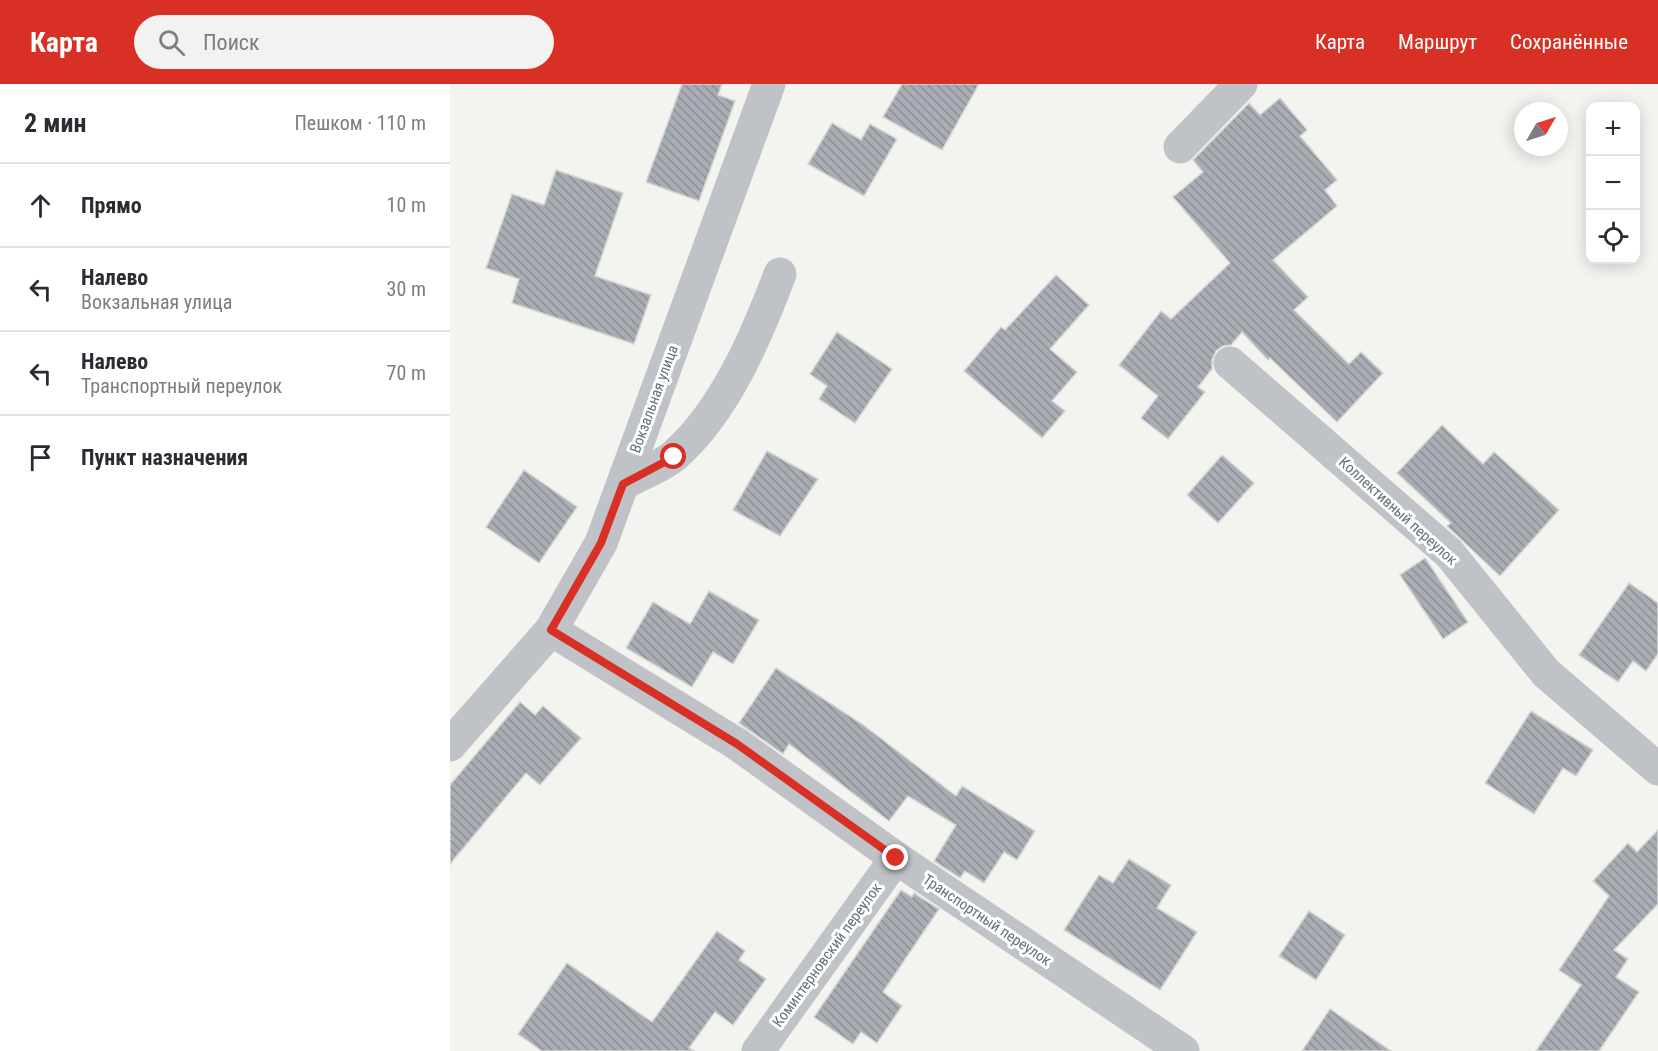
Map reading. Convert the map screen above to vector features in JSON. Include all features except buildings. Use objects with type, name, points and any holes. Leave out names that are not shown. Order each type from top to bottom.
[{"type":"street","name":"Вокзальная улица","points":[[450,745],[551,630],[601,543],[769,84]]},
{"type":"street","points":[[1180,147],[1241,84]]},
{"type":"street","points":[[623,484],[674,457],[709,420],[759,330],[780,274]]},
{"type":"street","name":"Коллективный переулок","points":[[1230,363],[1449,553],[1546,673],[1658,768]]},
{"type":"street","name":"Транспортный переулок","points":[[551,630],[737,744],[1164,1046]]},
{"type":"street","name":"Коминтерновский переулок","points":[[758,1051],[896,858]]},
{"type":"route","points":[[674,457],[623,484],[601,543],[551,630],[737,744],[896,858]]}]
